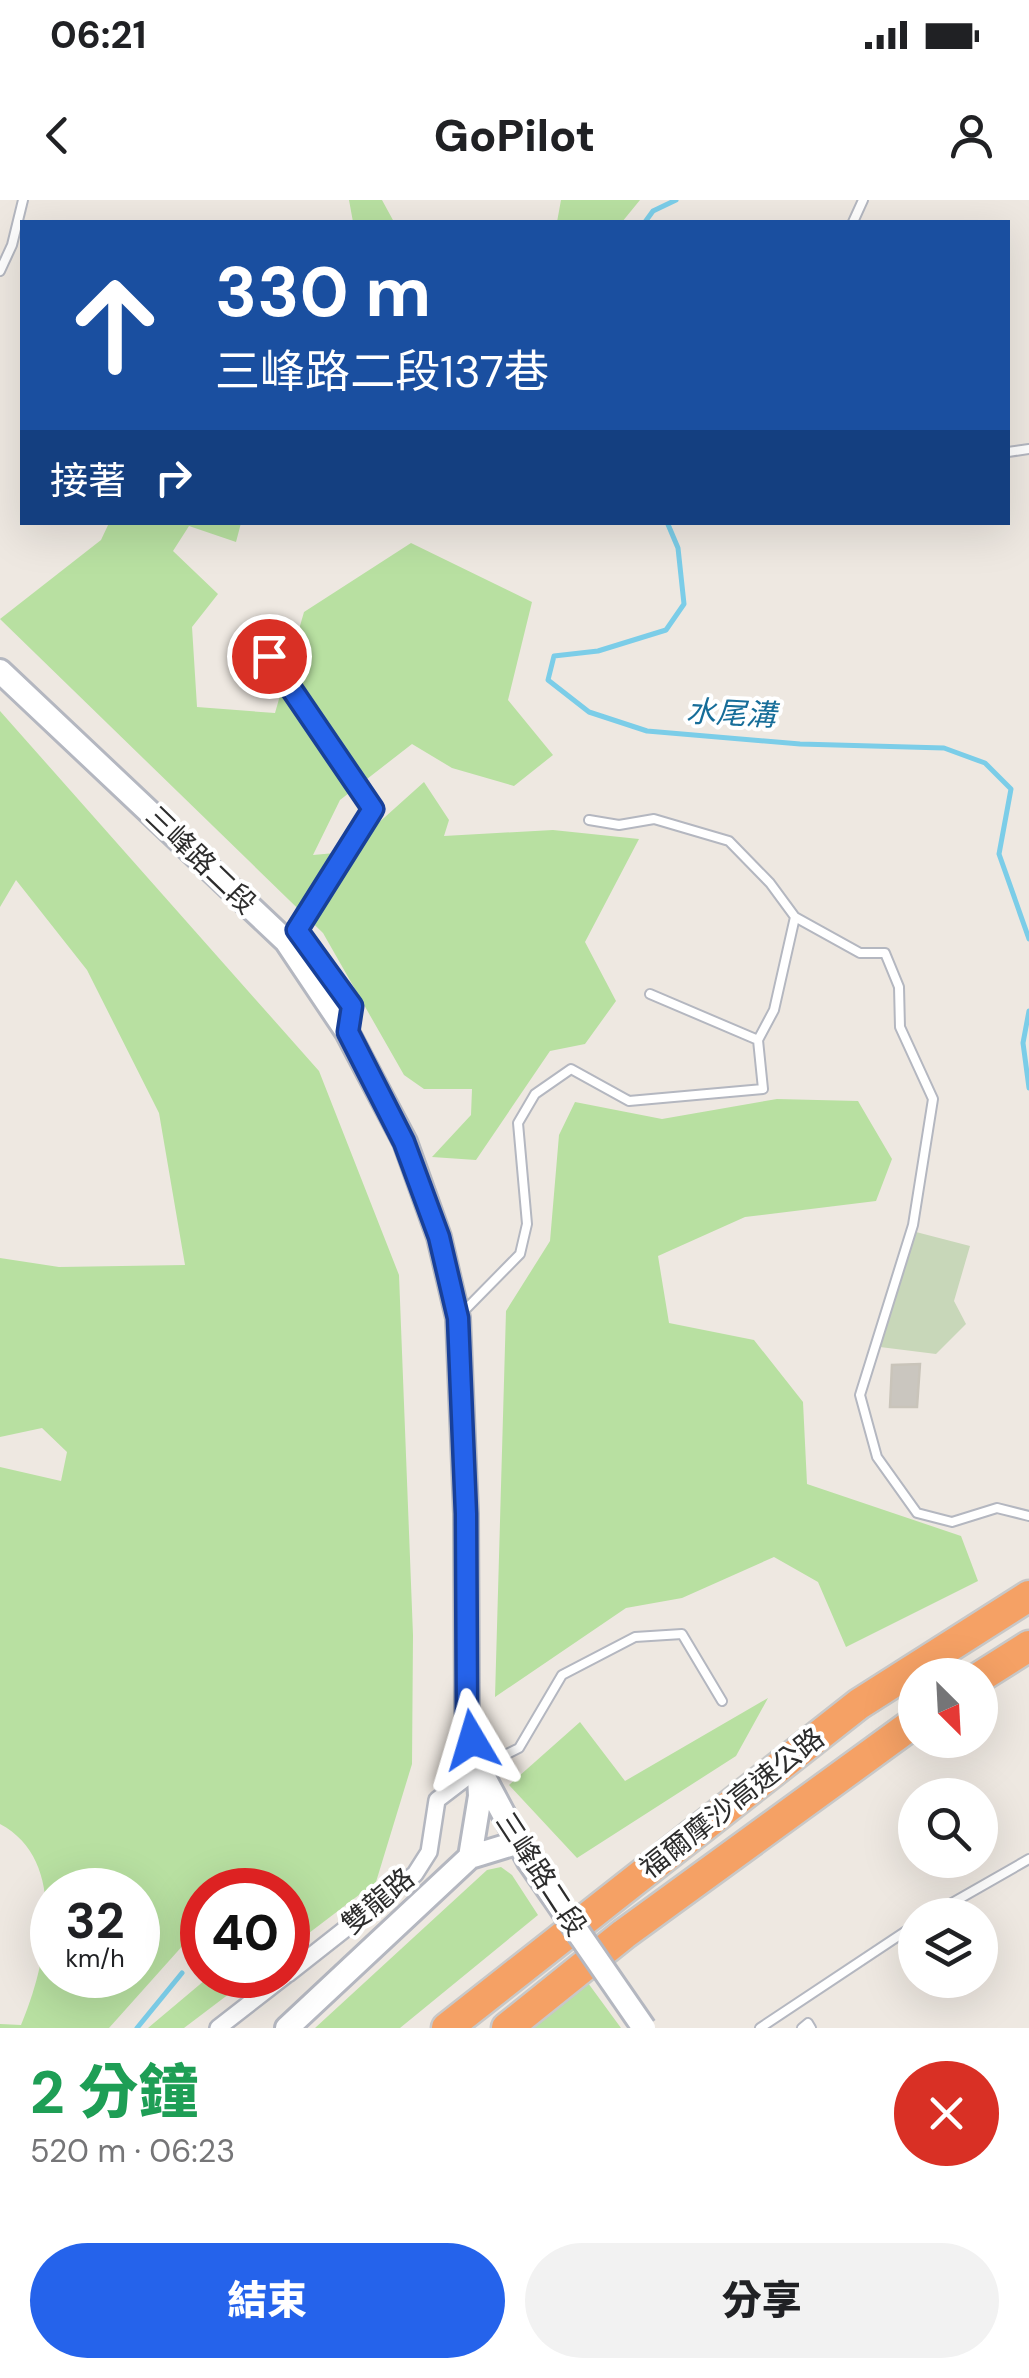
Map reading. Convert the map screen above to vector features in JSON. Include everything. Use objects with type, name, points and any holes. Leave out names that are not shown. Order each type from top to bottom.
[{"type":"highway","name":"福爾摩沙高速公路","points":[[447,2028],[859,1704],[1029,1596]]},
{"type":"highway","name":"福爾摩沙高速公路","points":[[508,2028],[654,1911],[898,1734]]},
{"type":"street","name":"三峰路二段","points":[[0,671],[286,941],[348,1032],[404,1142],[439,1237],[458,1318],[466,1514],[467,1712],[478,1768],[522,1852],[644,2028]]},
{"type":"street","points":[[470,1857],[480,1796],[478,1768]]},
{"type":"street","name":"雙龍路","points":[[310,1956],[415,1874],[430,1852],[437,1800],[478,1768]]},
{"type":"street","points":[[287,2028],[470,1857],[522,1852]]},
{"type":"street","name":"雙龍路","points":[[218,2028],[256,1998]]},
{"type":"lane","points":[[0,271],[23,200]]},
{"type":"lane","points":[[269,656],[373,809],[297,930],[352,1006],[348,1032]]},
{"type":"lane","points":[[589,820],[618,825],[654,820],[729,841],[770,883],[795,917],[860,953],[884,953],[899,988],[900,1028],[933,1099],[913,1225],[860,1395],[878,1457],[917,1512],[952,1522],[996,1508],[1029,1516]]},
{"type":"lane","points":[[458,1318],[520,1254],[527,1224],[518,1122],[535,1094],[571,1069],[629,1101],[763,1089],[758,1040],[774,1010],[795,917]]},
{"type":"lane","points":[[650,994],[758,1040]]},
{"type":"lane","points":[[478,1768],[518,1748],[562,1676],[635,1637],[682,1634],[722,1701]]},
{"type":"lane","points":[[961,1898],[1029,1859]]},
{"type":"lane","points":[[760,2028],[898,1936]]},
{"type":"lane","points":[[802,2028],[808,2023],[811,2028]]},
{"type":"green space","points":[[349,200],[382,200],[393,220],[353,220]]},
{"type":"green space","points":[[561,200],[640,200],[624,220],[557,220]]},
{"type":"green space","points":[[108,525],[240,525],[236,542],[189,526],[173,551],[218,594],[192,627],[197,707],[275,713],[304,612],[411,543],[532,602],[508,700],[553,755],[514,786],[452,768],[412,744],[340,800],[313,855],[346,852],[424,782],[449,820],[444,836],[553,830],[639,839],[585,942],[616,1001],[585,1044],[550,1051],[476,1160],[432,1157],[471,1115],[472,1089],[424,1089],[404,1075],[323,933],[0,619],[101,540]]},
{"type":"green space","points":[[0,711],[319,1071],[399,1275],[413,1635],[412,1764],[376,1882],[310,1932],[310,1868],[180,1868],[180,1949],[160,1971],[160,1868],[38,1868],[22,1841],[0,1824],[0,1467],[61,1481],[67,1452],[42,1428],[0,1437],[0,1258],[59,1267],[185,1265],[159,1113],[87,970],[16,880],[0,907]]},
{"type":"green space","points":[[777,1099],[858,1101],[892,1159],[876,1201],[745,1217],[658,1256],[669,1323],[754,1340],[803,1402],[807,1484],[961,1536],[978,1581],[846,1647],[818,1582],[774,1557],[682,1598],[626,1608],[495,1697],[506,1311],[550,1241],[559,1135],[575,1102],[662,1119]]},
{"type":"green space","points":[[916,1232],[970,1246],[954,1301],[966,1324],[936,1354],[880,1347]]},
{"type":"green space","points":[[768,1698],[736,1756],[577,1858],[509,1785],[580,1722],[625,1781]]},
{"type":"green space","points":[[501,1867],[512,1875],[538,1915],[400,2028],[315,2028],[487,1870]]},
{"type":"green space","points":[[588,1983],[621,2028],[531,2028]]},
{"type":"green space","points":[[136,1998],[109,2028],[0,2028],[0,2024],[21,2025],[30,2001]]},
{"type":"green space","points":[[184,1998],[224,1998],[184,2028],[148,2028]]},
{"type":"building","points":[[920,1364],[917,1407],[890,1407],[892,1365]]},
{"type":"waterway","name":"水尾溝","points":[[646,220],[653,211],[676,200]]},
{"type":"waterway","name":"水尾溝","points":[[668,525],[678,548],[684,604],[666,630],[598,651],[554,656],[548,680],[589,712],[647,731],[800,744],[944,748],[985,763],[1011,789],[999,854],[1029,939]]},
{"type":"waterway","name":"水尾溝","points":[[1029,1011],[1023,1043],[1029,1088]]},
{"type":"waterway","points":[[137,2028],[180,1975]]},
{"type":"route","points":[[269,656],[373,809],[297,930],[352,1006],[348,1032],[404,1142],[439,1237],[458,1318],[466,1514],[467,1712],[472,1740]]}]
